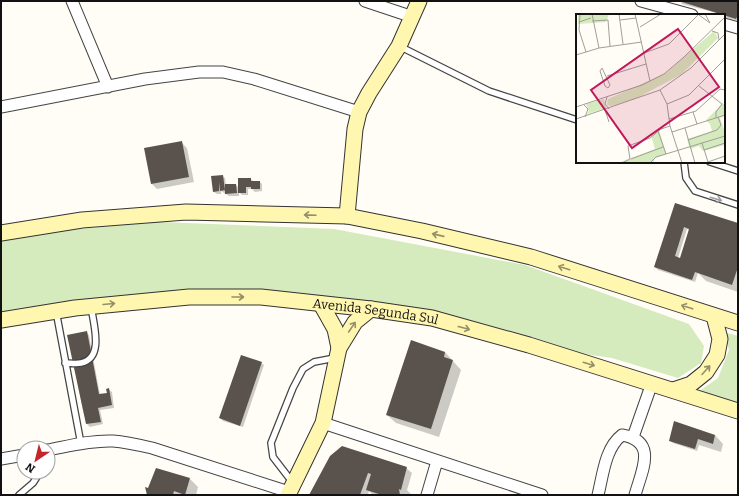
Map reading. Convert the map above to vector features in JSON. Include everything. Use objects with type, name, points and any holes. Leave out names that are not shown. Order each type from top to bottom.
[{"type":"main road","points":[[347,216],[355,129],[359,112],[368,93],[399,46],[419,1]]},
{"type":"main road","points":[[1,232],[82,220],[186,212],[347,216],[422,231],[531,257],[738,323]]},
{"type":"main road","name":"Avenida Segunda Sul","points":[[1,320],[91,306],[189,297],[261,297],[371,309],[432,318],[529,345],[738,411]]},
{"type":"main road","points":[[321,304],[335,329],[338,353]]},
{"type":"main road","points":[[290,490],[323,423],[338,353],[355,322],[371,309]]},
{"type":"main road","points":[[673,390],[691,384],[706,372],[717,355],[720,339],[714,316]]},
{"type":"street","points":[[72,1],[108,87]]},
{"type":"street","points":[[365,1],[413,17]]},
{"type":"street","points":[[641,1],[688,14]]},
{"type":"street","points":[[725,24],[738,28]]},
{"type":"street","points":[[1,108],[108,87],[199,72],[223,72],[254,79],[359,112]]},
{"type":"street","points":[[633,437],[652,383]]},
{"type":"street","points":[[323,423],[542,495]]},
{"type":"street","points":[[598,495],[610,450],[615,440],[622,435],[633,437],[641,443],[645,450],[644,462],[635,495]]},
{"type":"street","points":[[56,449],[111,441],[145,447],[290,490]]},
{"type":"street","points":[[1,459],[16,456]]},
{"type":"street","points":[[427,495],[437,460]]},
{"type":"lane","points":[[399,46],[489,91],[576,120]]},
{"type":"lane","points":[[684,163],[686,178],[694,191],[738,205]]},
{"type":"lane","points":[[713,163],[738,171]]},
{"type":"lane","points":[[65,363],[82,363],[90,359],[94,354],[96,346],[91,306]]},
{"type":"lane","points":[[56,311],[81,444]]},
{"type":"lane","points":[[290,490],[273,457],[271,443],[293,388],[303,368],[338,353]]},
{"type":"lane","points":[[19,495],[35,480]]},
{"type":"green space","points":[[160,222],[334,229],[525,265],[689,324],[704,346],[701,363],[678,378],[612,358],[563,351],[390,304],[247,290],[1,314],[1,240],[30,233]]},
{"type":"green space","points":[[724,332],[738,336],[738,405],[698,392],[718,378],[729,350]]},
{"type":"building","points":[[679,1],[738,1],[738,15],[736,19],[725,16],[725,14],[720,14]]},
{"type":"building","points":[[182,141],[189,177],[151,184],[144,148]]},
{"type":"building","points":[[223,175],[225,190],[220,191],[219,182],[219,191],[213,192],[211,176]]},
{"type":"building","points":[[238,178],[251,178],[251,181],[260,181],[260,189],[251,189],[251,187],[246,187],[246,193],[238,193]]},
{"type":"building","points":[[225,184],[236,184],[237,193],[225,194]]},
{"type":"building","points":[[675,203],[738,223],[738,267],[732,285],[695,272],[692,280],[654,267]],"holes":[[[684,227],[689,229],[680,258],[675,256]]]},
{"type":"building","points":[[87,331],[99,394],[107,393],[106,389],[109,388],[112,405],[98,408],[101,422],[86,424],[67,335]]},
{"type":"building","points":[[411,340],[445,352],[444,357],[453,360],[431,429],[386,415]]},
{"type":"building","points":[[241,355],[262,362],[240,426],[219,418]]},
{"type":"building","points":[[674,421],[715,435],[713,444],[698,439],[695,449],[669,441]]},
{"type":"building","points":[[342,446],[407,467],[401,490],[399,489],[400,495],[382,495],[366,490],[371,474],[368,473],[360,495],[309,495],[330,456]]},
{"type":"building","points":[[156,468],[190,478],[185,495],[174,491],[173,495],[147,495],[145,487],[148,488]]}]
